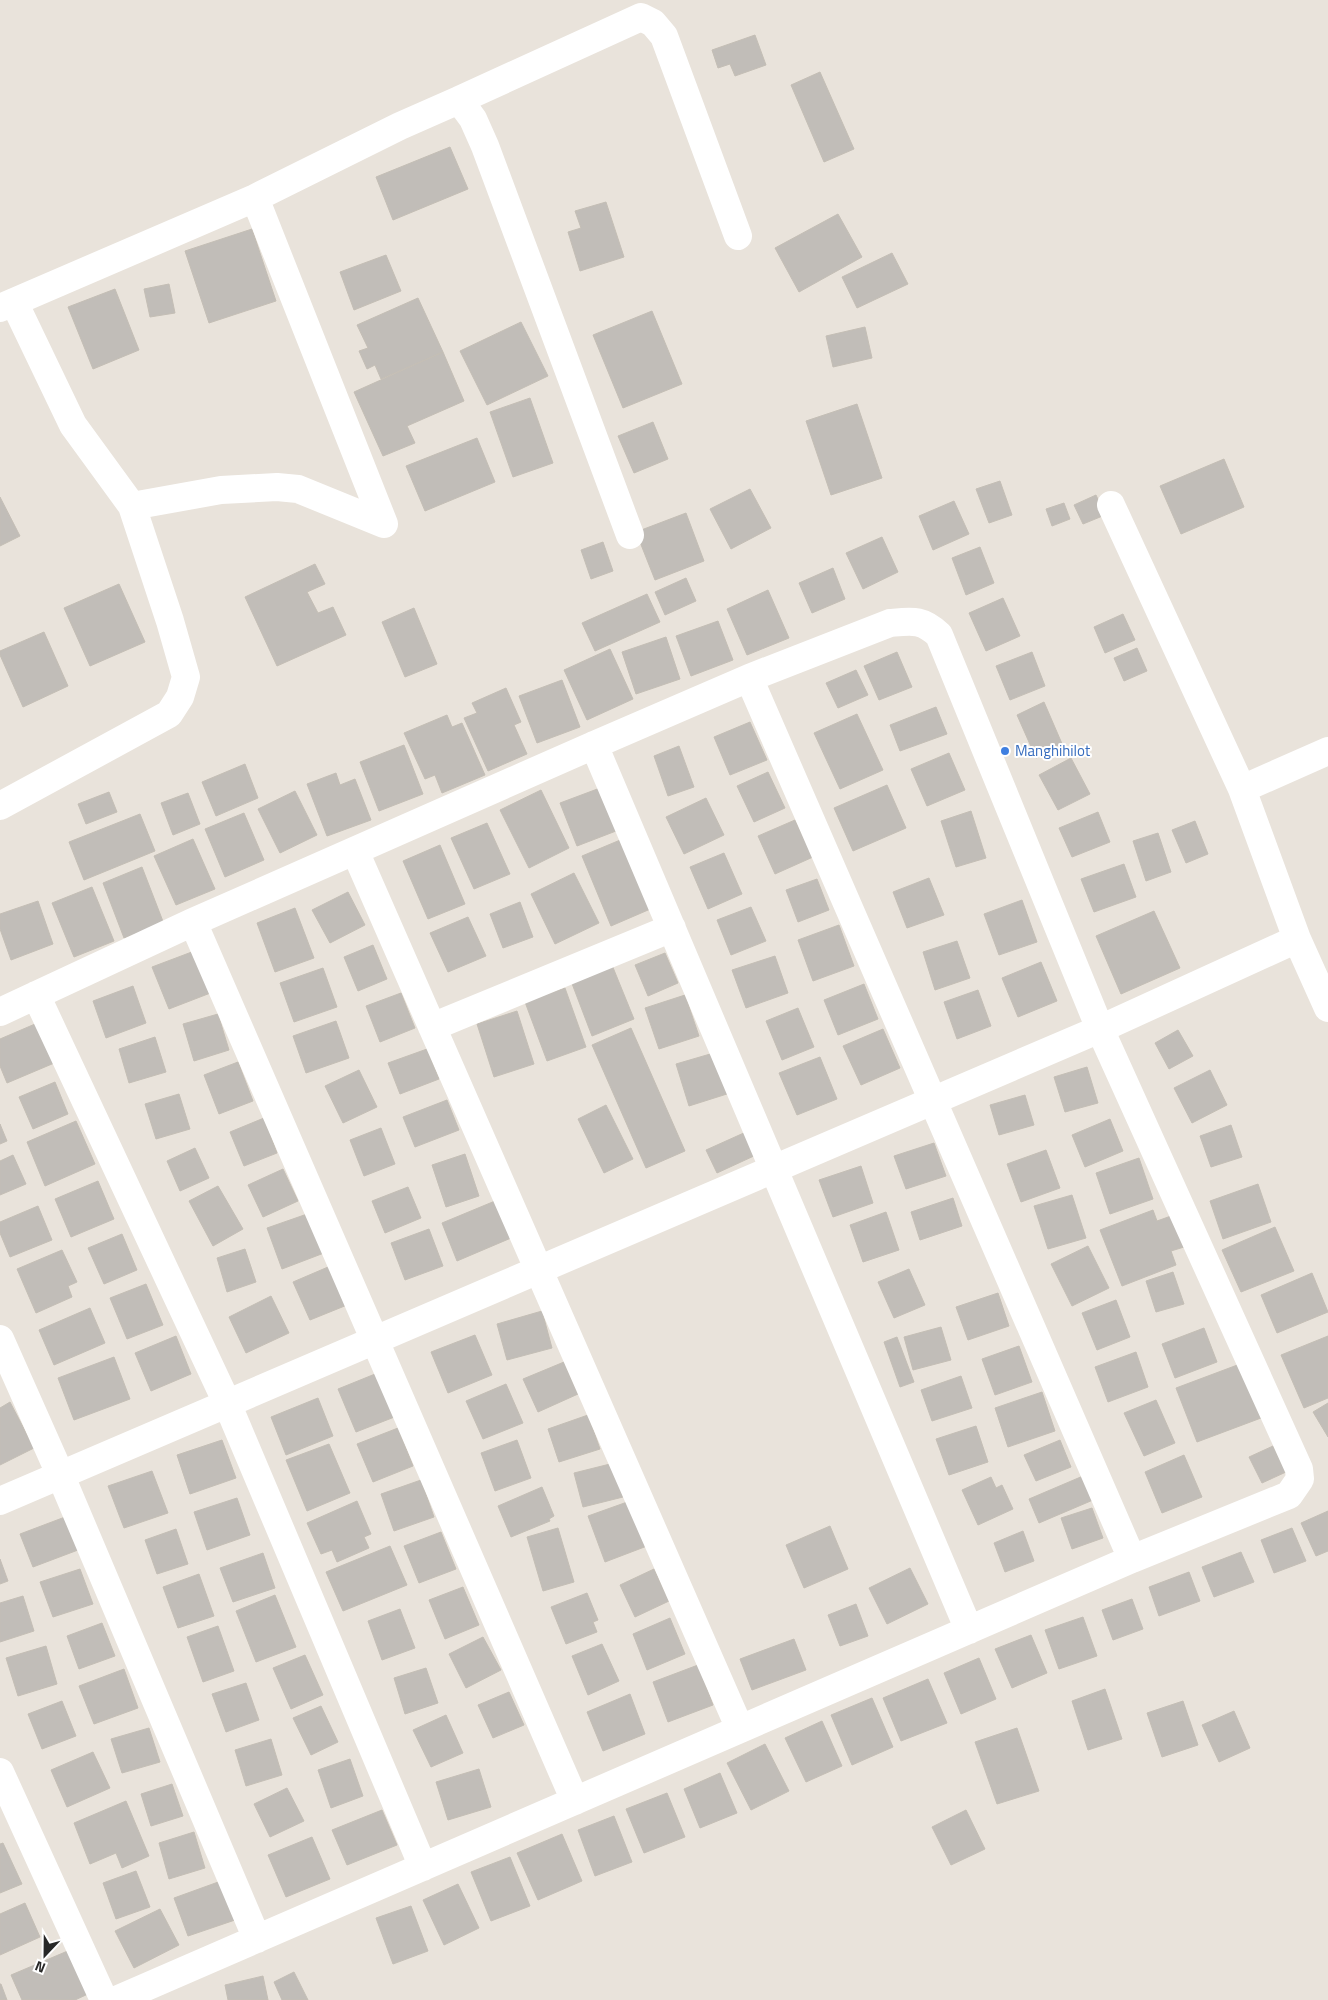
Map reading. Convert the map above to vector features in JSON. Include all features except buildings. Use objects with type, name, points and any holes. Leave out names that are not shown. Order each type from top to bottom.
[{"type":"street","points":[[2,799],[169,714],[180,698],[186,677],[170,621],[132,506],[73,425],[7,305],[255,198],[391,130],[641,17],[653,23],[664,36],[738,236]]},
{"type":"street","points":[[459,100],[473,120],[485,146],[630,535]]},
{"type":"street","points":[[132,506],[220,490],[277,487],[298,489],[384,524],[255,198]]},
{"type":"street","points":[[1111,505],[1242,789],[1297,940],[1328,1008]]},
{"type":"street","points":[[0,1012],[193,922],[749,678],[890,623],[908,621],[928,624],[939,635],[1100,1029],[1299,1469],[1300,1480],[1289,1495],[1132,1559],[116,2000]]},
{"type":"street","points":[[749,678],[1132,1559]]},
{"type":"street","points":[[594,745],[969,1630]]},
{"type":"street","points":[[1242,789],[1328,751]]},
{"type":"street","points":[[355,851],[740,1729]]},
{"type":"street","points":[[193,922],[575,1800]]},
{"type":"street","points":[[432,1026],[672,928]]},
{"type":"street","points":[[0,1501],[934,1101],[1297,940]]},
{"type":"street","points":[[36,995],[227,1404],[423,1867]]},
{"type":"street","points":[[0,1339],[60,1474],[258,1939]]},
{"type":"street","points":[[0,1772],[104,2000]]},
{"type":"place","name":"Manghihilot","points":[[1005,751]]}]
